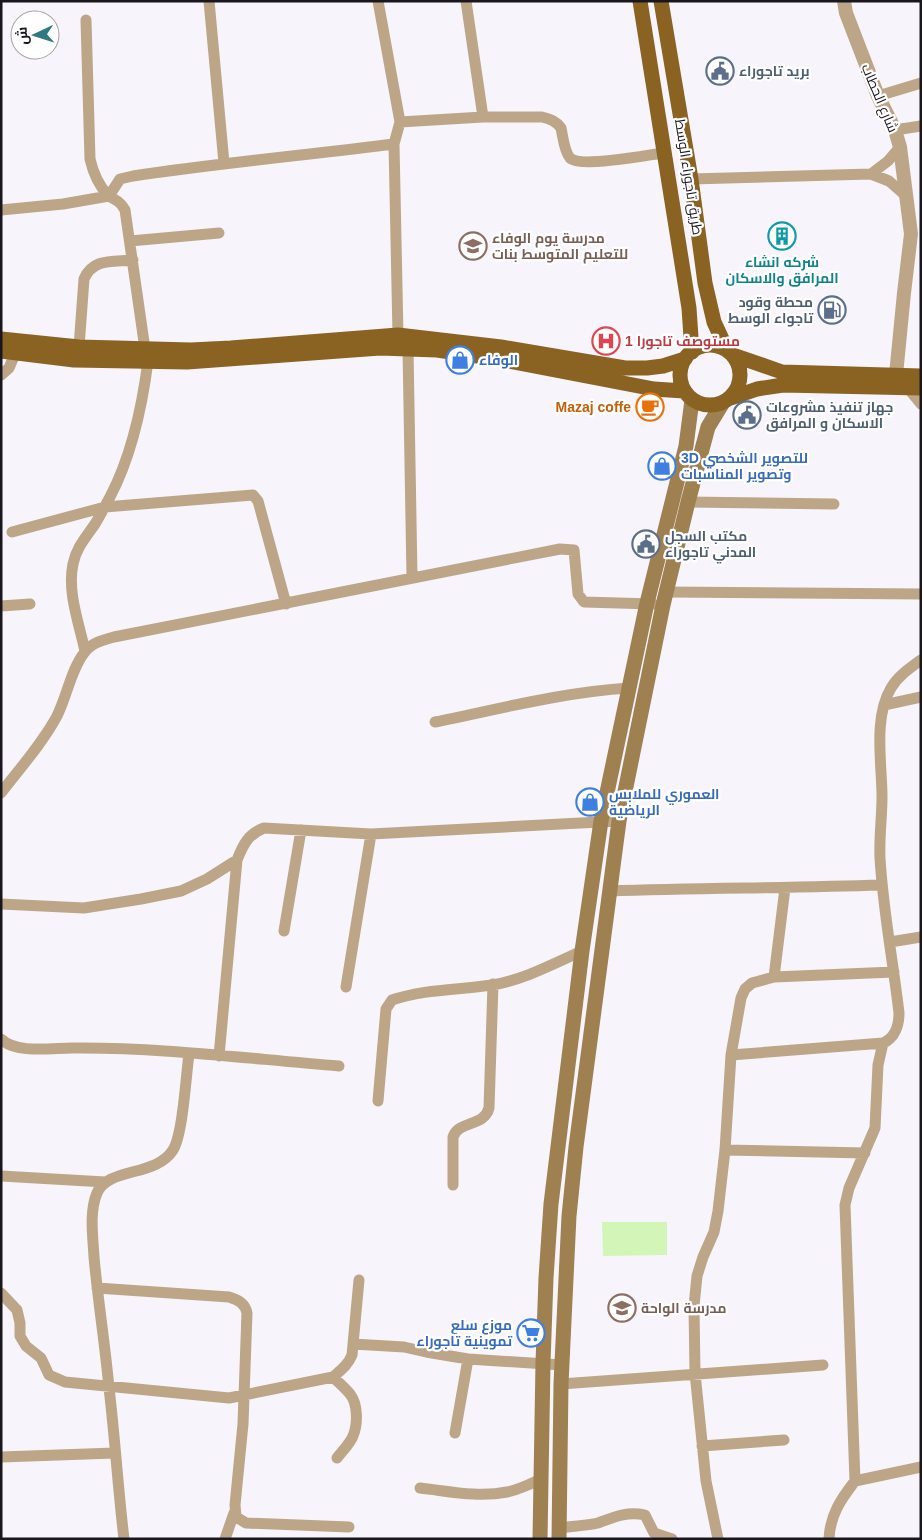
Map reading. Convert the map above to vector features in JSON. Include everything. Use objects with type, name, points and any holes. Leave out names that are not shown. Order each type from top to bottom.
[{"type":"main road","points":[[540,1539],[543,1363],[551,1204],[582,951],[601,821],[647,603],[686,446],[688,396],[680,375],[688,355],[689,308],[640,1]]},
{"type":"main road","name":"طريق تاجوراء الوسط","points":[[661,1],[691,179],[705,283],[714,322],[730,352]]},
{"type":"main road","points":[[1,338],[12,349],[74,360],[398,335],[501,347],[654,389],[688,396],[701,405],[727,401],[757,389],[783,385],[914,388]]},
{"type":"main road","points":[[12,349],[79,347],[187,362],[380,348],[437,350],[559,364],[647,368],[663,366],[688,355],[700,347],[709,345],[718,346],[782,372],[921,376]]},
{"type":"main road","points":[[559,1534],[561,1384],[569,1216],[619,821],[665,598],[708,427],[737,390],[740,381],[738,362],[730,352]]},
{"type":"street","points":[[209,1],[224,163]]},
{"type":"street","points":[[378,1],[400,122],[394,144],[398,335]]},
{"type":"street","points":[[466,1],[484,117]]},
{"type":"street","name":"شارع الحطاب","points":[[844,1],[846,13],[878,96],[895,130],[900,147],[906,196],[916,235],[896,375]]},
{"type":"street","points":[[85,651],[71,584],[72,564],[76,551],[105,507],[128,457],[143,400],[146,355],[124,210],[118,201],[109,196],[96,178],[90,159],[86,20]]},
{"type":"street","points":[[878,96],[921,83]]},
{"type":"street","points":[[400,122],[484,117],[542,117],[555,121],[561,128],[567,153],[573,160],[578,162],[594,162],[663,152]]},
{"type":"street","points":[[895,130],[921,126]]},
{"type":"street","points":[[1,210],[63,204],[109,196],[117,183],[124,178],[224,163],[301,156],[394,144]]},
{"type":"street","points":[[871,174],[881,168],[900,147]]},
{"type":"street","points":[[691,179],[871,174],[889,181],[906,196]]},
{"type":"street","points":[[130,241],[219,232]]},
{"type":"street","points":[[79,347],[84,279],[88,269],[97,264],[133,260]]},
{"type":"street","points":[[1,375],[9,368],[12,349]]},
{"type":"street","points":[[408,349],[412,577]]},
{"type":"street","points":[[914,388],[921,404]]},
{"type":"street","points":[[12,532],[105,507],[253,495],[258,501],[286,604]]},
{"type":"street","points":[[688,502],[834,504]]},
{"type":"street","points":[[1,793],[44,737],[57,715],[77,665],[85,651],[98,642],[114,637],[560,548],[574,550],[576,555],[578,594],[584,602],[647,603],[665,598],[921,594]]},
{"type":"street","points":[[1,606],[30,604]]},
{"type":"street","points":[[731,1055],[883,1043],[889,1040],[899,1024],[900,1013],[881,885],[881,718],[891,688],[904,673],[921,660]]},
{"type":"street","points":[[435,722],[567,695],[629,688]]},
{"type":"street","points":[[884,705],[921,697]]},
{"type":"street","points":[[219,1056],[237,860],[244,844],[254,832],[264,828],[371,834],[619,821]]},
{"type":"street","points":[[284,931],[301,830]]},
{"type":"street","points":[[346,988],[371,834]]},
{"type":"street","points":[[1,904],[84,908],[141,899],[181,891],[208,879],[237,860]]},
{"type":"street","points":[[609,891],[881,885]]},
{"type":"street","points":[[774,978],[785,888]]},
{"type":"street","points":[[890,942],[921,937]]},
{"type":"street","points":[[378,1101],[386,1009],[392,1000],[426,992],[493,984],[525,976],[582,951]]},
{"type":"street","points":[[718,1539],[706,1481],[695,1374],[694,1290],[703,1257],[714,1232],[725,1150],[731,1055],[741,998],[745,989],[758,980],[894,972]]},
{"type":"street","points":[[454,1185],[454,1132],[485,1117],[489,1108],[493,984]]},
{"type":"street","points":[[1,1039],[13,1046],[27,1049],[111,1048],[339,1066]]},
{"type":"street","points":[[829,1539],[834,1512],[855,1481],[845,1205],[849,1188],[875,1128],[876,1081],[883,1043]]},
{"type":"street","points":[[1,1176],[105,1182],[160,1163],[172,1152],[177,1143],[189,1054]]},
{"type":"street","points":[[725,1150],[865,1153]]},
{"type":"street","points":[[105,1182],[97,1193],[92,1232],[96,1288],[109,1388],[124,1539]]},
{"type":"street","points":[[1,1293],[17,1310],[20,1336],[26,1346],[41,1358],[49,1375],[65,1382],[109,1388],[229,1398],[333,1377],[349,1363],[352,1355],[359,1280]]},
{"type":"street","points":[[96,1288],[229,1297],[243,1303],[246,1308],[245,1394],[234,1513],[226,1539]]},
{"type":"street","points":[[353,1344],[404,1347],[468,1358],[562,1365]]},
{"type":"street","points":[[455,1433],[468,1358]]},
{"type":"street","points":[[561,1384],[823,1366]]},
{"type":"street","points":[[333,1377],[349,1393],[354,1400],[356,1409],[353,1437],[336,1458]]},
{"type":"street","points":[[702,1446],[784,1440]]},
{"type":"street","points":[[1,1457],[115,1453]]},
{"type":"street","points":[[855,1481],[921,1467]]},
{"type":"street","points":[[420,1488],[459,1493],[495,1493],[507,1492],[540,1480]]},
{"type":"street","points":[[234,1513],[236,1517],[246,1524],[349,1527]]},
{"type":"street","points":[[559,1534],[609,1518],[639,1514],[645,1516],[654,1533],[672,1539]]},
{"type":"green space","points":[[602,1222],[667,1222],[667,1255],[603,1256]]},
{"type":"place","name":"بريد تاجوراء","points":[[720,71]]},
{"type":"place","name":"شركه انشاء المرافق والاسكان","points":[[782,236]]},
{"type":"place","name":"مدرسة يوم الوفاء للتعليم المتوسط بنات","points":[[473,246]]},
{"type":"place","name":"محطة وقود تاجواء الوسط","points":[[832,310]]},
{"type":"place","name":"مستوصف تاجورا 1","points":[[606,341]]},
{"type":"place","name":"الوفاء","points":[[460,360]]},
{"type":"place","name":"Mazaj coffe","points":[[650,407]]},
{"type":"place","name":"جهاز تنفيذ مشروعات الاسكان و المرافق","points":[[747,415]]},
{"type":"place","name":"3D للتصوير الشخصي وتصوير المناسبات","points":[[662,466]]},
{"type":"place","name":"مكتب السجل المدني تاجوراء","points":[[646,544]]},
{"type":"place","name":"العموري للملابس الرياضية","points":[[590,802]]},
{"type":"place","name":"مدرسة الواحة","points":[[622,1308]]},
{"type":"place","name":"موزع سلع تموينية تاجوراء","points":[[531,1333]]}]
